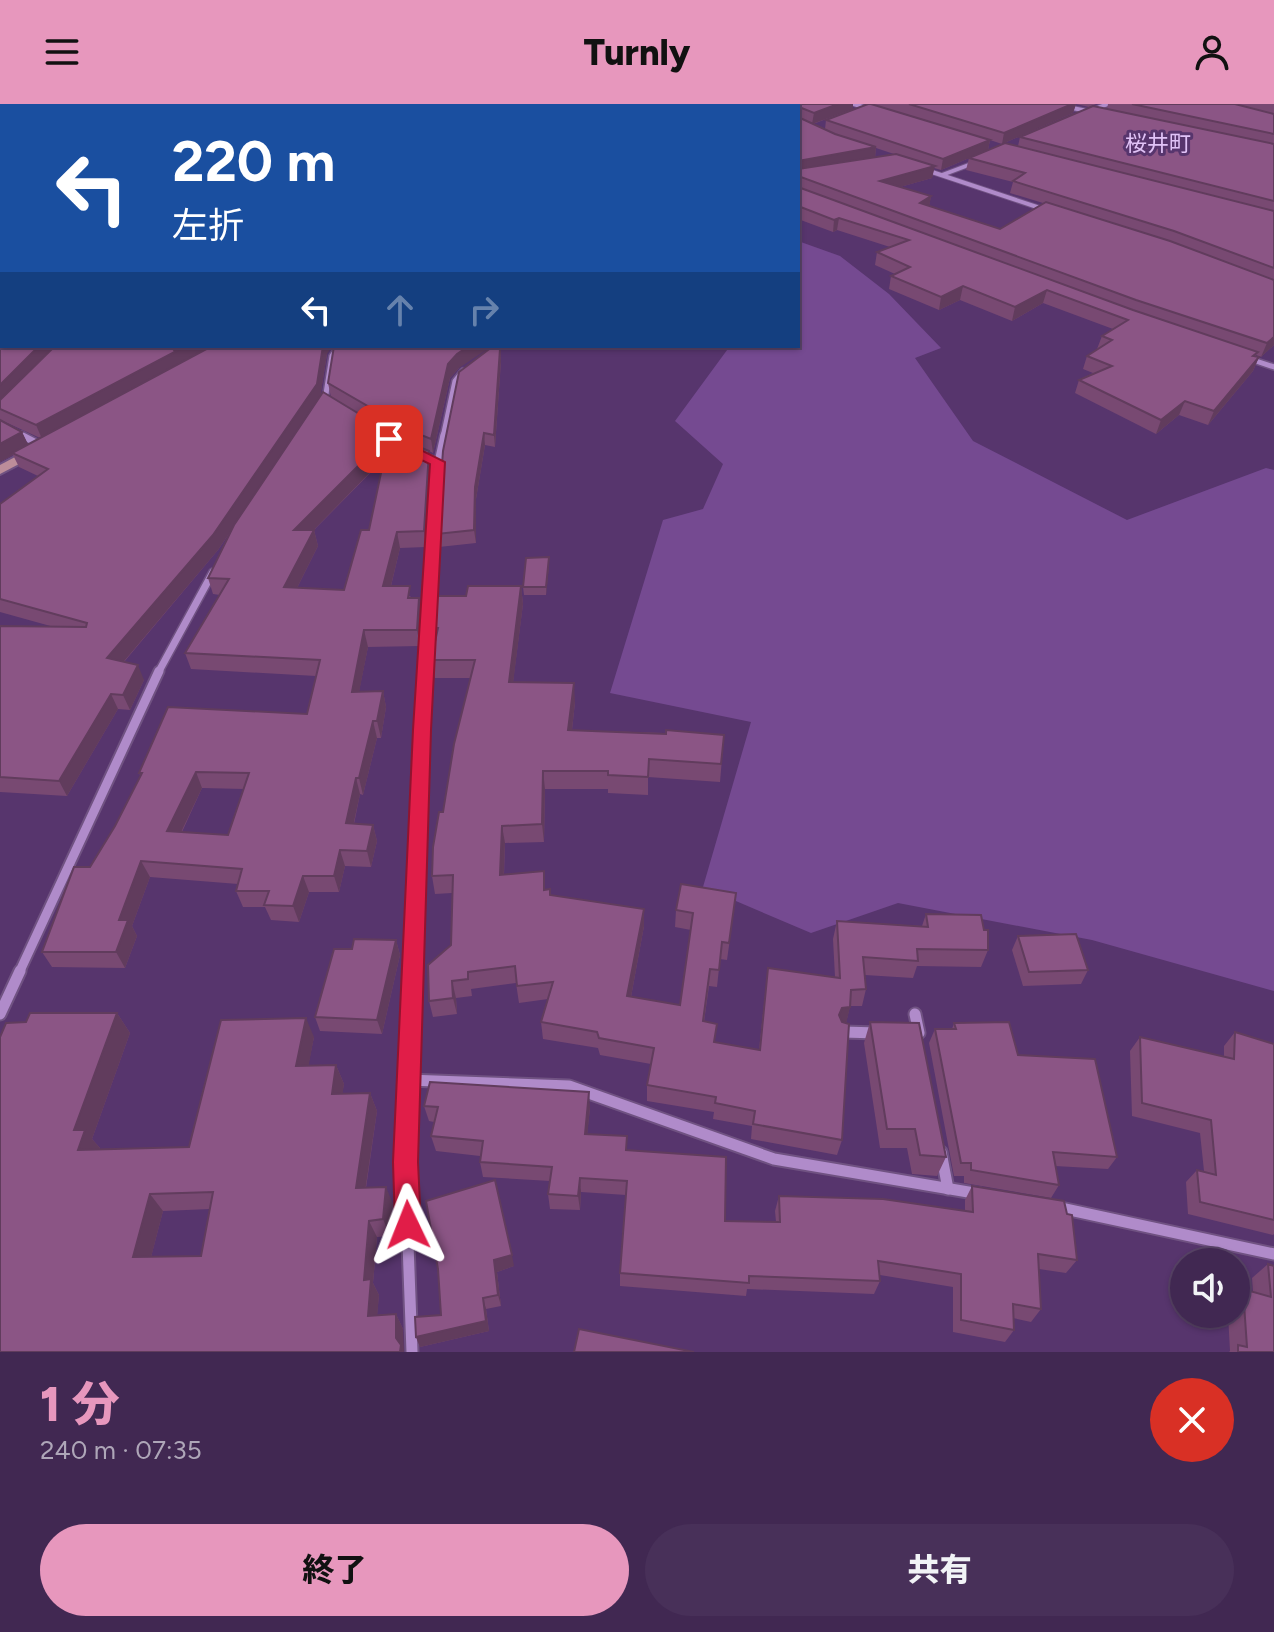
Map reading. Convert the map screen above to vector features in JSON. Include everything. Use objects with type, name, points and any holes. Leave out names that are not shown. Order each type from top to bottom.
[{"type":"main road","points":[[0,470],[56,439]]},
{"type":"street","points":[[854,104],[882,112]]},
{"type":"street","points":[[1053,104],[1101,114]]},
{"type":"street","points":[[1073,118],[1108,104]]},
{"type":"street","points":[[854,113],[867,108]]},
{"type":"street","points":[[941,176],[982,161]]},
{"type":"street","points":[[911,166],[1048,211]]},
{"type":"street","points":[[317,412],[325,400],[332,356],[338,348]]},
{"type":"street","points":[[1245,357],[1274,367]]},
{"type":"street","points":[[412,1352],[405,1162],[422,714],[438,462],[455,381],[476,363]]},
{"type":"street","points":[[325,400],[337,407]]},
{"type":"street","points":[[0,424],[42,446]]},
{"type":"street","points":[[410,451],[438,462]]},
{"type":"street","points":[[0,1014],[136,715],[176,635],[220,559]]},
{"type":"street","points":[[915,1014],[922,1049]]},
{"type":"street","points":[[843,1032],[888,1033]]},
{"type":"street","points":[[904,1033],[919,1033]]},
{"type":"street","points":[[408,1080],[569,1086],[774,1159],[991,1196]]},
{"type":"street","points":[[939,1142],[948,1189]]},
{"type":"street","points":[[1050,1206],[1274,1254]]},
{"type":"shaded area","points":[[800,242],[840,256],[889,294],[941,348],[915,358],[973,441],[1127,520],[1266,468],[1274,470],[1274,991],[1092,940],[898,903],[811,933],[703,887],[751,722],[610,693],[663,520],[703,509],[723,464],[675,421],[729,348],[800,348]]},
{"type":"building","points":[[800,104],[838,104],[814,113],[800,107]]},
{"type":"building","points":[[868,104],[990,140],[943,159],[826,120]]},
{"type":"building","points":[[909,104],[1072,104],[1004,133]]},
{"type":"building","points":[[1132,104],[1235,104],[1274,114],[1274,134]]},
{"type":"building","points":[[1093,106],[1274,144],[1274,201],[1020,137]]},
{"type":"building","points":[[800,118],[835,134],[876,147],[800,161]]},
{"type":"building","points":[[1005,143],[1274,211],[1274,268],[1174,231],[1013,181],[1025,173],[969,158]]},
{"type":"building","points":[[896,154],[935,166],[880,181],[931,196],[920,203],[1000,229],[1046,202],[1170,241],[1274,280],[1274,337],[1267,343],[1136,300],[800,177],[800,169]]},
{"type":"building","points":[[800,188],[1133,310],[1258,352],[1253,356],[1259,357],[1214,411],[1185,401],[1161,420],[1079,380],[1112,366],[1087,356],[1112,340],[1102,336],[1128,320],[1047,290],[1015,307],[963,286],[941,297],[891,276],[910,267],[877,252],[909,240],[839,218],[834,220],[800,207]]},
{"type":"building","points":[[0,348],[37,348],[0,385]]},
{"type":"building","points":[[53,348],[182,348],[36,425],[0,409],[0,400]]},
{"type":"building","points":[[208,348],[323,348],[317,384],[213,535],[107,658],[138,665],[123,695],[111,694],[59,781],[0,777],[0,626],[86,627],[87,623],[0,599],[0,504],[48,469],[12,453]]},
{"type":"building","points":[[334,348],[466,348],[448,364],[431,439],[411,431],[328,383]]},
{"type":"building","points":[[491,348],[500,349],[494,435],[484,433],[475,487],[474,530],[437,534],[443,451],[459,372]]},
{"type":"building","points":[[323,392],[404,441],[429,451],[424,531],[397,532],[383,586],[410,586],[408,598],[419,598],[417,630],[364,630],[352,692],[383,691],[377,721],[373,721],[359,778],[356,778],[346,823],[373,825],[367,851],[340,850],[334,876],[303,876],[293,906],[264,905],[269,891],[236,891],[242,869],[141,861],[119,920],[128,920],[116,952],[42,952],[74,867],[90,867],[115,826],[142,773],[139,773],[168,707],[307,714],[320,660],[185,653],[229,579],[208,578],[234,525]],"holes":[[[389,435],[369,530],[361,530],[344,590],[284,587],[314,530],[294,530]],[[196,772],[249,773],[228,835],[167,831]]]},
{"type":"building","points":[[0,420],[22,432],[0,444]]},
{"type":"building","points":[[549,557],[546,587],[523,587],[526,558]]},
{"type":"building","points":[[468,586],[521,586],[509,682],[574,683],[568,730],[666,734],[666,730],[724,735],[721,764],[649,759],[648,777],[608,775],[608,771],[543,771],[542,824],[502,826],[500,875],[544,871],[544,890],[550,889],[550,895],[644,909],[627,996],[680,1005],[693,913],[676,910],[681,884],[736,893],[729,943],[722,942],[719,970],[710,969],[703,1021],[717,1024],[714,1042],[760,1050],[768,968],[840,978],[837,921],[928,927],[926,914],[981,915],[984,930],[988,930],[988,950],[917,949],[918,961],[863,957],[866,989],[851,990],[850,1007],[842,1008],[839,1015],[842,1022],[849,1024],[842,1140],[753,1124],[755,1111],[715,1103],[716,1097],[647,1085],[654,1048],[599,1038],[597,1032],[541,1022],[553,982],[517,986],[515,966],[468,972],[468,979],[452,981],[453,998],[429,1001],[428,965],[451,945],[453,875],[432,876],[433,847],[475,660],[431,660],[438,628],[430,628],[432,596],[466,596]]},
{"type":"building","points":[[1076,934],[1088,970],[1029,972],[1018,936]]},
{"type":"building","points":[[354,939],[396,940],[377,1020],[315,1017],[334,949],[352,949]]},
{"type":"building","points":[[30,1013],[117,1013],[74,1130],[85,1130],[78,1150],[189,1147],[221,1020],[306,1018],[296,1066],[336,1065],[332,1094],[370,1093],[356,1188],[386,1187],[383,1219],[369,1221],[364,1280],[371,1279],[368,1316],[396,1314],[396,1338],[401,1345],[400,1352],[0,1352],[0,1037],[6,1023],[26,1022]],"holes":[[[213,1192],[201,1256],[133,1257],[150,1194]]]},
{"type":"building","points":[[870,1022],[919,1023],[946,1157],[920,1155],[915,1129],[887,1129]]},
{"type":"building","points":[[1009,1022],[1018,1055],[1095,1059],[1117,1157],[1053,1152],[1059,1185],[971,1170],[971,1163],[961,1163],[935,1029],[956,1029],[954,1023]]},
{"type":"building","points":[[1235,1032],[1274,1044],[1274,1220],[1200,1202],[1197,1170],[1216,1175],[1211,1120],[1142,1103],[1140,1037],[1234,1059]]},
{"type":"building","points":[[430,1082],[589,1092],[585,1134],[627,1136],[626,1150],[726,1157],[725,1221],[780,1222],[779,1196],[883,1199],[973,1212],[972,1186],[1064,1201],[1067,1214],[1072,1215],[1077,1260],[1038,1254],[1041,1309],[1013,1304],[1014,1330],[961,1320],[961,1274],[878,1261],[880,1281],[749,1276],[749,1283],[620,1273],[627,1181],[580,1178],[578,1196],[548,1194],[552,1167],[480,1162],[483,1141],[431,1136],[438,1107],[424,1106]]},
{"type":"building","points":[[495,1180],[512,1255],[494,1260],[498,1295],[483,1298],[486,1321],[416,1337],[415,1317],[441,1315],[438,1269],[426,1201]]},
{"type":"building","points":[[1268,1264],[1274,1266],[1274,1352],[1238,1352],[1238,1345],[1247,1347],[1250,1291],[1271,1297]]},
{"type":"building","points":[[579,1329],[694,1352],[574,1352]]},
{"type":"district","name":"桜井町","points":[[1158,143]]},
{"type":"route","points":[[389,439],[438,462],[422,730],[405,1162],[408,1225]]}]
